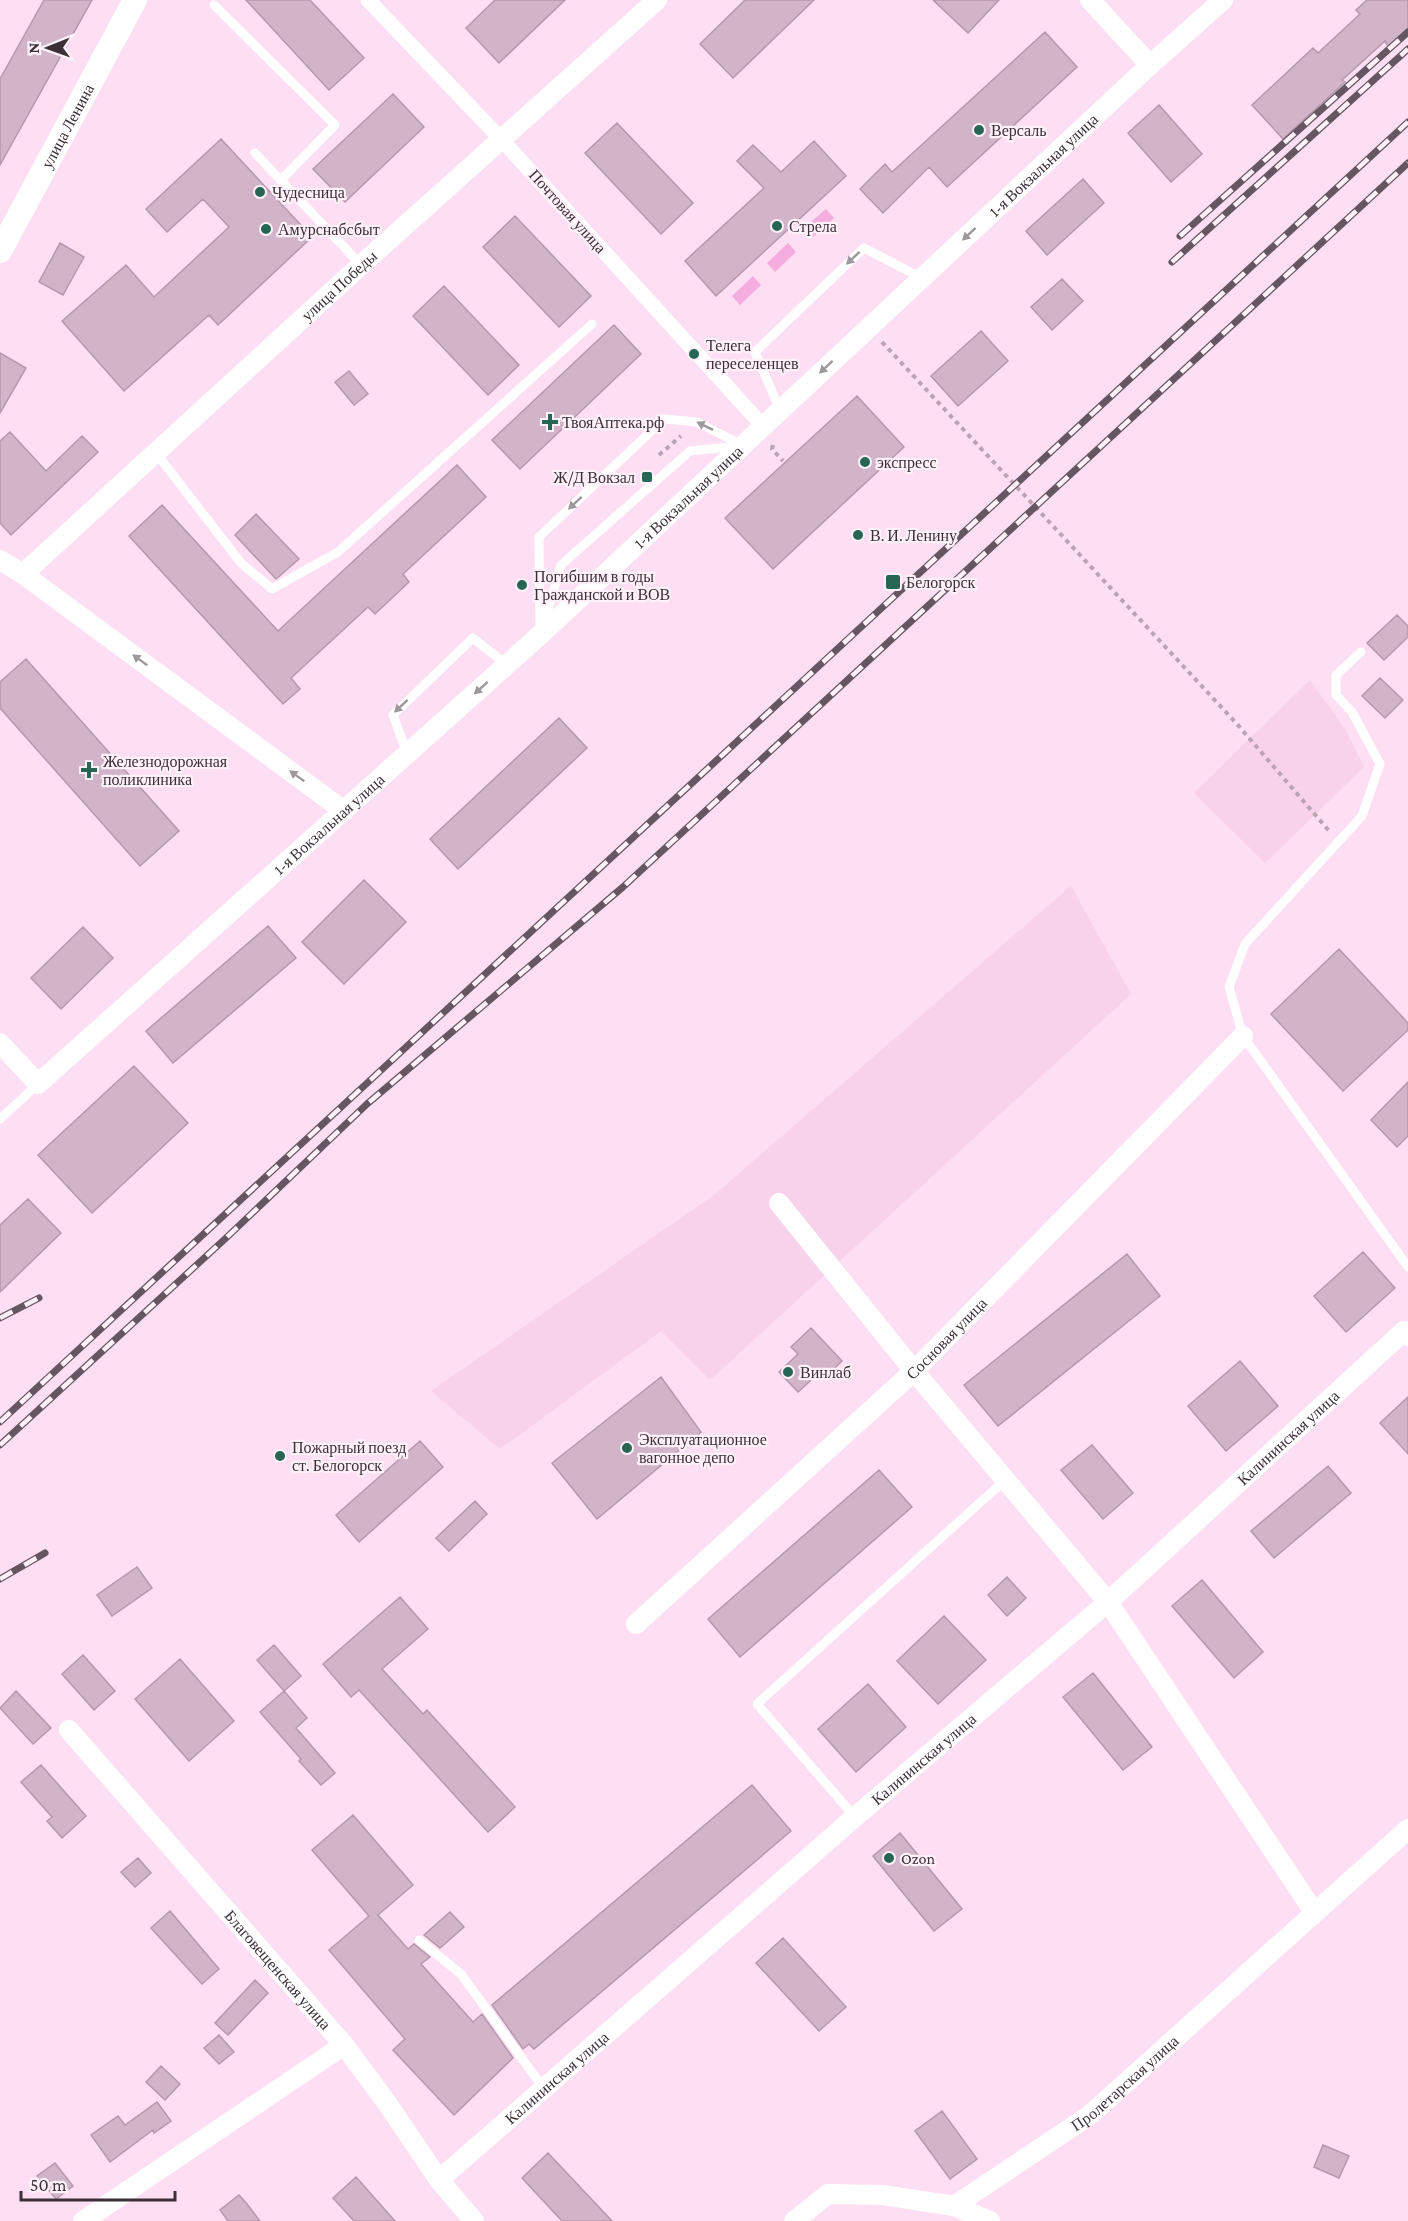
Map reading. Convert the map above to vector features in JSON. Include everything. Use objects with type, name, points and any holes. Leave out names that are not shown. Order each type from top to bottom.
[{"type":"street","name":"улица Ленина","points":[[0,251],[135,0]]},
{"type":"street","name":"Почтовая улица","points":[[369,0],[502,140],[763,426]]},
{"type":"street","name":"улица Победы","points":[[23,574],[361,265],[657,0]]},
{"type":"street","points":[[1090,0],[1150,65]]},
{"type":"street","name":"1-я Вокзальная улица","points":[[38,1084],[540,635],[1150,65],[1223,0]]},
{"type":"street","points":[[0,560],[23,574],[344,811]]},
{"type":"street","name":"Сосновая улица","points":[[636,1624],[914,1371],[1243,1036]]},
{"type":"street","points":[[0,1043],[38,1084]]},
{"type":"street","points":[[779,1203],[914,1371],[1108,1602],[1314,1912]]},
{"type":"street","name":"Калининская улица","points":[[439,2180],[855,1817],[1108,1602],[1407,1330]]},
{"type":"street","name":"Благовещенская улица","points":[[69,1730],[344,2045],[439,2180],[474,2221]]},
{"type":"street","name":"Пролетарская улица","points":[[954,2206],[1090,2115],[1408,1829]]},
{"type":"street","points":[[83,2221],[344,2045]]},
{"type":"street","points":[[794,2221],[828,2194],[884,2195],[954,2206],[990,2221]]},
{"type":"lane","points":[[214,5],[335,125],[281,180]]},
{"type":"lane","points":[[255,153],[361,265]]},
{"type":"lane","points":[[780,410],[755,352],[864,248],[922,278]]},
{"type":"lane","points":[[156,453],[241,563],[272,589],[338,552],[592,324]]},
{"type":"lane","points":[[540,635],[539,537],[664,419],[697,422],[742,446]]},
{"type":"lane","points":[[540,635],[561,564],[690,450],[742,446]]},
{"type":"lane","points":[[408,754],[393,715],[473,638],[507,664]]},
{"type":"lane","points":[[1361,652],[1336,675],[1336,695],[1352,712],[1380,764],[1362,816],[1245,944],[1229,987],[1243,1036],[1408,1267]]},
{"type":"lane","points":[[0,1119],[38,1084]]},
{"type":"lane","points":[[855,1817],[758,1704],[1005,1480]]},
{"type":"lane","points":[[419,1941],[461,1974],[544,2089]]},
{"type":"path","points":[[878,338],[1237,724],[1339,842]]},
{"type":"path","points":[[763,426],[774,438],[772,449],[783,461]]},
{"type":"shaded area","points":[[826,209],[834,218],[813,237],[804,228]]},
{"type":"shaded area","points":[[788,243],[796,252],[775,272],[767,263]]},
{"type":"shaded area","points":[[753,276],[761,285],[740,305],[732,296]]},
{"type":"shaded area","points":[[1310,680],[1345,729],[1364,767],[1265,863],[1194,793]]},
{"type":"shaded area","points":[[1071,886],[1131,994],[710,1380],[661,1331],[500,1449],[431,1391],[714,1195]]},
{"type":"building","points":[[44,0],[92,0],[0,165],[0,79]]},
{"type":"building","points":[[246,0],[310,0],[364,58],[329,90]]},
{"type":"building","points":[[495,0],[565,0],[499,63],[466,28]]},
{"type":"building","points":[[745,0],[814,0],[733,78],[700,44]]},
{"type":"building","points":[[933,0],[999,0],[968,33]]},
{"type":"building","points":[[1367,0],[1408,0],[1408,28],[1388,46],[1385,41],[1342,80],[1345,82],[1283,139],[1252,105],[1313,48],[1318,53],[1360,14],[1356,10]]},
{"type":"building","points":[[1045,32],[1077,67],[947,187],[929,167],[883,213],[860,189],[885,164],[892,172]]},
{"type":"building","points":[[393,94],[424,127],[345,202],[313,169]]},
{"type":"building","points":[[1159,105],[1202,154],[1171,182],[1128,133]]},
{"type":"building","points":[[617,123],[693,203],[661,234],[585,153]]},
{"type":"building","points":[[221,139],[312,237],[218,325],[209,315],[124,391],[62,321],[126,265],[154,297],[229,227],[203,199],[167,232],[146,209]]},
{"type":"building","points":[[814,141],[846,176],[716,296],[685,261],[764,188],[737,161],[753,145],[781,172]]},
{"type":"building","points":[[1083,179],[1104,203],[1047,255],[1026,231]]},
{"type":"building","points":[[515,216],[591,296],[559,327],[483,247]]},
{"type":"building","points":[[60,243],[84,257],[63,295],[39,282]]},
{"type":"building","points":[[1062,279],[1083,301],[1052,330],[1031,307]]},
{"type":"building","points":[[444,286],[519,365],[488,395],[413,316]]},
{"type":"building","points":[[614,325],[641,354],[520,469],[492,440]]},
{"type":"building","points":[[981,331],[1008,361],[958,406],[931,376]]},
{"type":"building","points":[[0,353],[26,368],[0,413]]},
{"type":"building","points":[[349,371],[368,394],[354,405],[335,382]]},
{"type":"building","points":[[857,396],[904,447],[773,569],[725,518]]},
{"type":"building","points":[[10,432],[46,471],[82,436],[98,452],[11,535],[0,523],[0,441]]},
{"type":"building","points":[[457,465],[486,497],[403,574],[409,582],[375,614],[368,607],[291,678],[300,689],[283,704],[129,536],[162,505],[278,631]]},
{"type":"building","points":[[256,514],[299,559],[276,579],[235,535]]},
{"type":"building","points":[[1397,615],[1408,626],[1408,637],[1384,660],[1367,643]]},
{"type":"building","name":"Железнодорожная поликлиника","points":[[26,659],[179,831],[140,866],[0,708],[0,682]]},
{"type":"building","points":[[1380,678],[1403,700],[1385,718],[1362,696]]},
{"type":"building","points":[[559,718],[587,748],[458,869],[430,839]]},
{"type":"building","points":[[364,880],[406,922],[344,984],[302,942]]},
{"type":"building","points":[[268,926],[296,958],[173,1063],[146,1031]]},
{"type":"building","points":[[83,927],[113,958],[61,1009],[31,978]]},
{"type":"building","points":[[1339,949],[1408,1023],[1408,1030],[1343,1091],[1271,1014]]},
{"type":"building","points":[[134,1066],[188,1123],[92,1213],[38,1155]]},
{"type":"building","points":[[1408,1082],[1408,1136],[1397,1147],[1371,1120]]},
{"type":"building","points":[[28,1199],[61,1233],[0,1292],[0,1225]]},
{"type":"building","points":[[1363,1252],[1395,1288],[1346,1332],[1314,1296]]},
{"type":"building","points":[[1127,1254],[1160,1296],[998,1426],[964,1385]]},
{"type":"building","points":[[811,1328],[842,1361],[823,1379],[818,1374],[798,1392],[779,1372],[798,1354],[791,1347]]},
{"type":"building","points":[[1240,1361],[1278,1406],[1226,1451],[1188,1406]]},
{"type":"building","name":"Эксплуатационное вагонное депо","points":[[661,1377],[701,1432],[597,1519],[552,1463]]},
{"type":"building","points":[[1408,1397],[1408,1454],[1380,1423]]},
{"type":"building","points":[[420,1441],[443,1467],[359,1542],[336,1515]]},
{"type":"building","points":[[1092,1445],[1133,1493],[1103,1519],[1061,1470]]},
{"type":"building","points":[[1328,1466],[1351,1493],[1274,1558],[1251,1531]]},
{"type":"building","points":[[879,1470],[912,1507],[740,1657],[708,1619]]},
{"type":"building","points":[[475,1501],[487,1514],[449,1551],[436,1538]]},
{"type":"building","points":[[137,1567],[152,1588],[112,1616],[97,1595]]},
{"type":"building","points":[[1007,1577],[1026,1598],[1007,1616],[988,1595]]},
{"type":"building","points":[[1202,1580],[1263,1652],[1234,1678],[1172,1606]]},
{"type":"building","points":[[400,1597],[428,1629],[382,1669],[423,1714],[427,1710],[515,1807],[488,1832],[359,1690],[351,1697],[323,1664]]},
{"type":"building","points":[[944,1616],[986,1660],[938,1704],[897,1661]]},
{"type":"building","points":[[274,1645],[301,1676],[284,1691],[257,1660]]},
{"type":"building","points":[[83,1655],[115,1691],[94,1710],[62,1674]]},
{"type":"building","points":[[180,1659],[234,1721],[189,1761],[135,1699]]},
{"type":"building","points":[[1093,1673],[1152,1747],[1123,1770],[1063,1697]]},
{"type":"building","points":[[868,1684],[906,1727],[856,1772],[818,1729]]},
{"type":"building","points":[[16,1691],[51,1728],[33,1744],[0,1708]]},
{"type":"building","points":[[284,1691],[307,1718],[296,1728],[335,1773],[321,1785],[260,1712]]},
{"type":"building","points":[[41,1765],[86,1816],[62,1838],[47,1821],[52,1817],[21,1782]]},
{"type":"building","points":[[752,1785],[791,1831],[534,2049],[529,2044],[523,2049],[492,2005]]},
{"type":"building","points":[[353,1815],[413,1885],[378,1915],[408,1949],[414,1944],[430,1957],[421,1964],[473,2022],[482,2014],[513,2058],[454,2115],[393,2050],[405,2039],[329,1950],[369,1916],[312,1850]]},
{"type":"building","points":[[900,1833],[962,1909],[934,1931],[873,1856]]},
{"type":"building","points":[[138,1858],[151,1873],[135,1887],[121,1872]]},
{"type":"building","points":[[170,1911],[219,1969],[202,1984],[151,1928]]},
{"type":"building","points":[[450,1912],[464,1927],[440,1948],[424,1935]]},
{"type":"building","points":[[783,1938],[846,2007],[819,2031],[756,1963]]},
{"type":"building","points":[[255,1980],[268,1993],[228,2035],[215,2023]]},
{"type":"building","points":[[219,2035],[234,2052],[219,2064],[204,2048]]},
{"type":"building","points":[[161,2066],[180,2084],[165,2100],[146,2082]]},
{"type":"building","points":[[157,2102],[171,2121],[154,2133],[153,2130],[110,2162],[91,2135],[118,2116],[125,2125]]},
{"type":"building","points":[[942,2111],[977,2159],[950,2179],[915,2131]]},
{"type":"building","points":[[1323,2145],[1349,2156],[1339,2178],[1314,2167]]},
{"type":"building","points":[[548,2153],[612,2221],[562,2221],[522,2178]]},
{"type":"building","points":[[55,2163],[73,2186],[56,2199],[37,2176]]},
{"type":"building","points":[[356,2177],[395,2221],[354,2221],[333,2198]]},
{"type":"building","points":[[239,2195],[260,2221],[228,2221],[220,2210]]},
{"type":"railway","points":[[1180,236],[1408,32]]},
{"type":"railway","points":[[1172,262],[1408,49]]},
{"type":"railway","points":[[0,1422],[1408,122]]},
{"type":"railway","points":[[0,1445],[226,1238],[367,1104],[623,887],[1408,163]]},
{"type":"railway","points":[[0,1318],[39,1298]]},
{"type":"railway","points":[[0,1579],[45,1553]]},
{"type":"place","name":"Версаль","points":[[979,130]]},
{"type":"place","name":"Чудесница","points":[[260,192]]},
{"type":"place","name":"Стрела","points":[[777,226]]},
{"type":"place","name":"Амурснабсбыт","points":[[266,229]]},
{"type":"place","name":"Телега переселенцев","points":[[694,354]]},
{"type":"place","name":"ТвояАптека.рф","points":[[550,422]]},
{"type":"place","name":"экспресс","points":[[865,462]]},
{"type":"place","name":"Ж/Д Вокзал","points":[[647,477]]},
{"type":"place","name":"В. И. Ленину","points":[[858,535]]},
{"type":"place","name":"Белогорск","points":[[893,582]]},
{"type":"place","name":"Погибшим в годы Гражданской и ВОВ","points":[[522,585]]},
{"type":"place","name":"Железнодорожная поликлиника","points":[[89,770]]},
{"type":"place","name":"Винлаб","points":[[788,1372]]},
{"type":"place","name":"Эксплуатационное вагонное депо","points":[[627,1448]]},
{"type":"place","name":"Пожарный поезд ст. Белогорск","points":[[280,1456]]},
{"type":"place","name":"Ozon","points":[[889,1858]]}]
